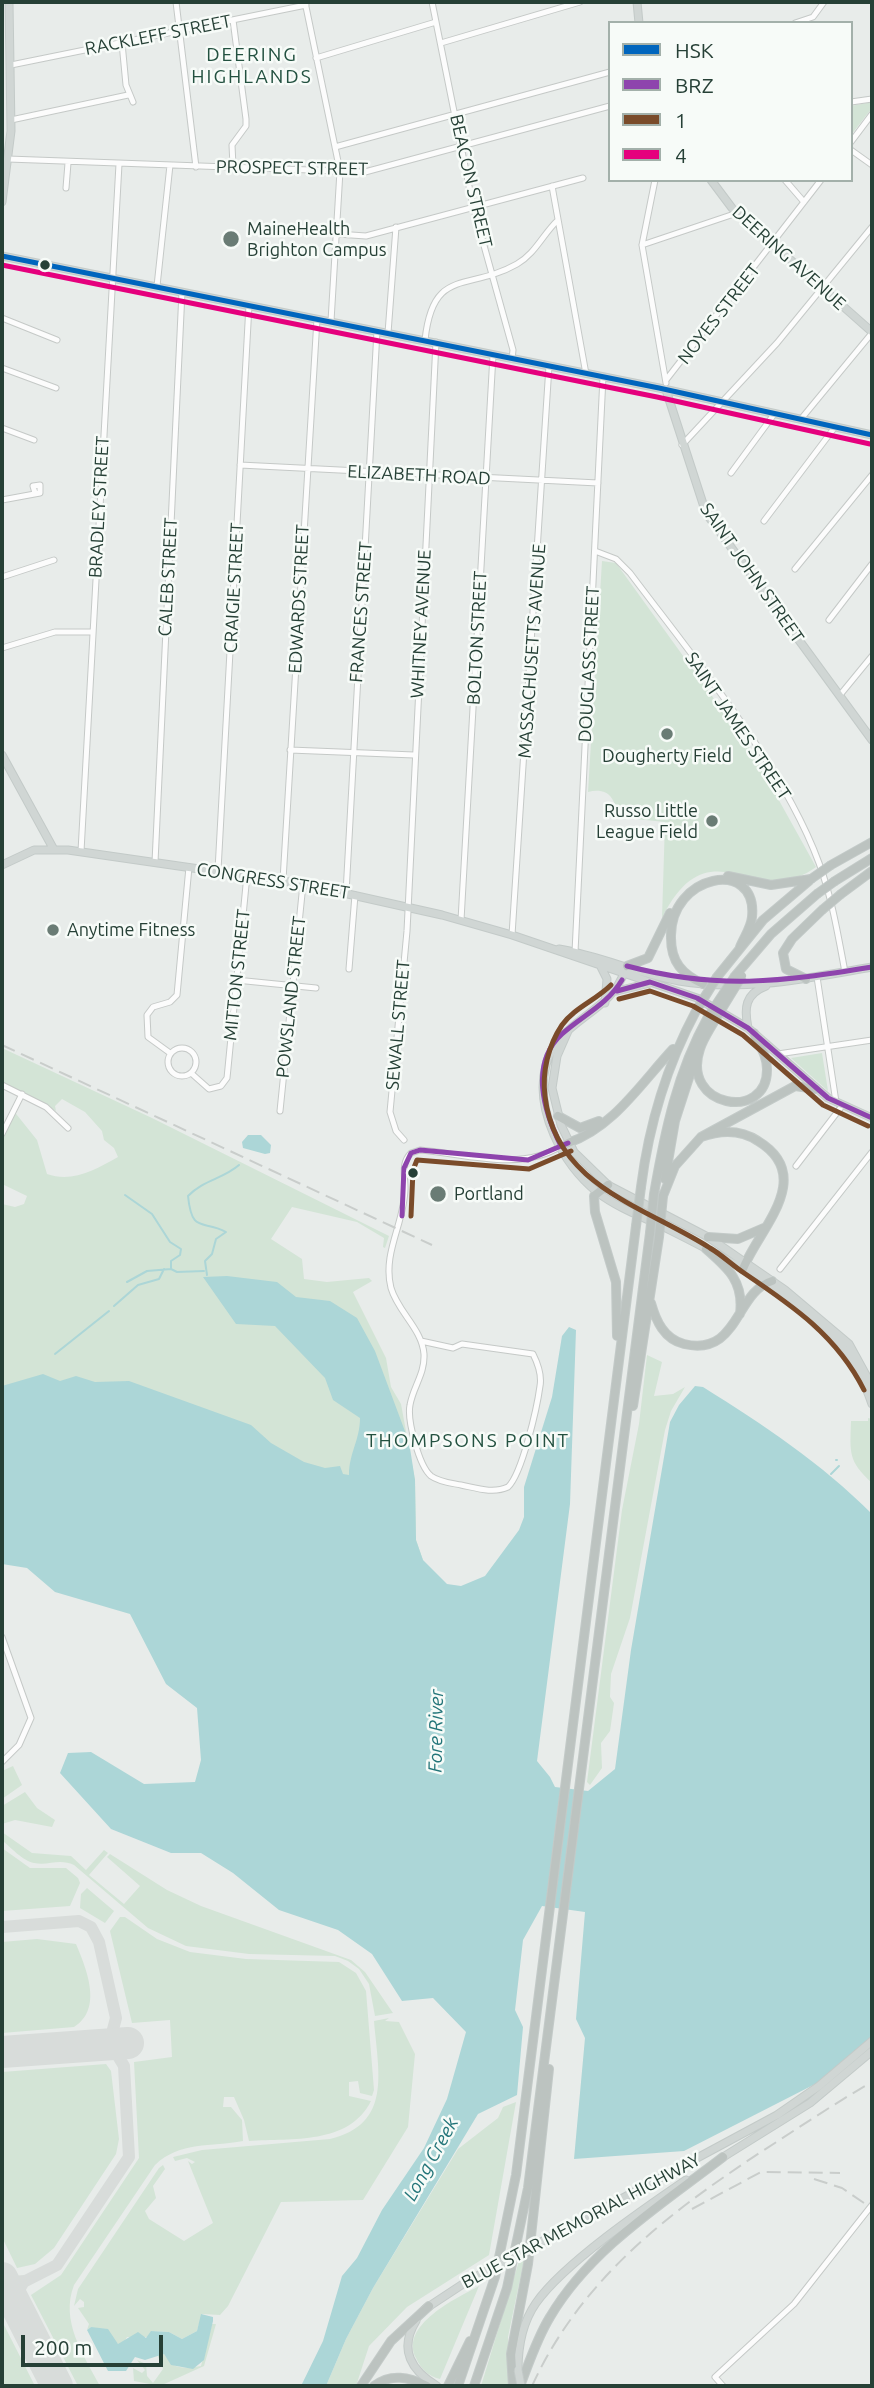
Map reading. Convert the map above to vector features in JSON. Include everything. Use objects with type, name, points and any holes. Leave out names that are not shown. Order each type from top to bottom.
[{"type":"highway","points":[[458,2386],[485,2310],[514,2183],[615,1392],[621,1319],[655,1107],[678,1044],[717,976],[740,947],[763,920],[811,879],[870,843]]},
{"type":"highway","points":[[642,1327],[650,1300],[659,1237],[659,1195],[670,1108],[684,1068],[712,1018],[771,934],[835,880],[872,858]]},
{"type":"highway","points":[[806,979],[786,969],[783,953],[792,939],[822,910],[872,871]]},
{"type":"highway","points":[[625,970],[648,958],[675,903],[685,889],[699,879],[721,875],[777,886],[811,879]]},
{"type":"highway","points":[[703,984],[682,971],[671,946],[675,912],[696,886],[722,879],[733,882],[746,892],[752,908],[752,920],[740,947]]},
{"type":"highway","points":[[474,2386],[502,2305],[520,2230],[638,1360],[650,1233],[676,1121],[712,1018]]},
{"type":"highway","points":[[699,1051],[699,1076],[710,1094],[724,1101],[745,1100],[762,1087],[767,1073],[765,1055],[751,1031]]},
{"type":"highway","points":[[565,1144],[597,1128],[630,1099],[678,1044]]},
{"type":"highway","points":[[659,1195],[675,1166],[701,1137],[795,1086],[816,1089]]},
{"type":"highway","points":[[558,1116],[580,1128],[605,1119]]},
{"type":"highway","points":[[701,1137],[723,1132],[741,1133],[758,1140],[773,1154],[780,1169],[783,1191],[779,1207],[744,1266]]},
{"type":"highway","points":[[608,1185],[594,1196],[595,1212],[616,1282],[621,1319]]},
{"type":"highway","points":[[708,1237],[738,1239],[768,1226]]},
{"type":"highway","points":[[706,1249],[732,1272],[738,1283],[740,1314]]},
{"type":"highway","points":[[650,1300],[655,1316],[669,1337],[690,1345],[710,1343],[723,1337],[769,1282]]},
{"type":"highway","points":[[513,2386],[511,2354],[527,2271],[539,2182],[550,2054],[550,2017]]},
{"type":"highway","points":[[521,2386],[545,2325],[575,2282],[645,2217],[723,2157]]},
{"type":"highway","points":[[361,2386],[391,2341],[429,2306]]},
{"type":"highway","points":[[448,2386],[485,2310]]},
{"type":"highway","points":[[374,2386],[384,2379],[398,2377],[427,2384]]},
{"type":"main road","points":[[2,202],[11,120],[9,2]]},
{"type":"main road","points":[[637,2],[639,21]]},
{"type":"main road","name":"DEERING AVENUE","points":[[713,182],[737,213],[872,332]]},
{"type":"main road","points":[[2,256],[436,342],[872,435]]},
{"type":"main road","name":"SAINT JOHN STREET","points":[[666,390],[706,513],[872,740]]},
{"type":"main road","points":[[2,755],[4,768],[53,848]]},
{"type":"main road","name":"CONGRESS STREET","points":[[2,865],[27,852],[53,848],[283,880],[461,920],[601,967],[703,984],[739,979],[773,983],[872,967]]},
{"type":"main road","name":"CONGRESS STREET","points":[[541,946],[575,952],[696,998],[751,1031],[816,1089],[839,1104],[872,1118]]},
{"type":"main road","points":[[601,967],[607,979],[605,1003]]},
{"type":"main road","points":[[625,970],[617,991],[605,1003],[560,1034],[549,1054],[542,1084],[547,1115],[597,1192],[744,1266]]},
{"type":"main road","points":[[617,991],[650,982]]},
{"type":"main road","points":[[751,1031],[744,1008],[749,998],[773,983]]},
{"type":"main road","points":[[568,1030],[552,1077],[565,1144],[608,1185],[708,1237],[769,1282],[846,1346],[870,1388],[872,1404]]},
{"type":"main road","points":[[822,2089],[872,2040]]},
{"type":"main road","points":[[822,2089],[872,2051]]},
{"type":"main road","name":"BLUE STAR MEMORIAL HIGHWAY","points":[[521,2386],[518,2370],[523,2332],[532,2310],[545,2292],[639,2214],[822,2089]]},
{"type":"main road","name":"BLUE STAR MEMORIAL HIGHWAY","points":[[437,2386],[427,2384],[411,2364],[407,2345],[411,2329],[429,2306],[466,2282],[822,2089]]},
{"type":"street","points":[[176,2],[196,166]]},
{"type":"street","name":"BEACON STREET","points":[[432,2],[473,206],[513,350],[512,359]]},
{"type":"street","points":[[441,43],[580,2]]},
{"type":"street","points":[[802,21],[813,18],[824,2]]},
{"type":"street","points":[[305,3],[340,171],[331,321]]},
{"type":"street","name":"RACKLEFF STREET","points":[[11,65],[179,32],[305,3]]},
{"type":"street","points":[[233,20],[246,126],[232,145],[233,166]]},
{"type":"street","points":[[316,58],[436,22]]},
{"type":"street","points":[[122,43],[128,95],[133,102]]},
{"type":"street","points":[[2,52],[11,49]]},
{"type":"street","points":[[335,146],[608,73]]},
{"type":"street","points":[[11,120],[128,95]]},
{"type":"street","points":[[853,102],[872,99]]},
{"type":"street","name":"PROSPECT STREET","points":[[8,159],[371,171],[608,107]]},
{"type":"street","points":[[853,139],[872,114]]},
{"type":"street","points":[[853,152],[872,166]]},
{"type":"street","points":[[66,188],[68,163]]},
{"type":"street","name":"BRADLEY STREET","points":[[81,851],[110,277],[119,164]]},
{"type":"street","points":[[157,286],[170,165]]},
{"type":"street","points":[[337,234],[366,236],[583,178]]},
{"type":"street","points":[[655,182],[642,245],[666,390]]},
{"type":"street","points":[[787,182],[804,202]]},
{"type":"street","name":"NOYES STREET","points":[[666,380],[819,182]]},
{"type":"street","points":[[552,186],[586,373]]},
{"type":"street","points":[[642,245],[737,213]]},
{"type":"street","points":[[425,340],[431,307],[442,292],[524,259],[558,220]]},
{"type":"street","points":[[388,333],[396,227]]},
{"type":"street","points":[[682,445],[824,290],[872,227]]},
{"type":"street","name":"CALEB STREET","points":[[155,862],[182,292]]},
{"type":"street","name":"CRAIGIE STREET","points":[[218,870],[249,305]]},
{"type":"street","points":[[2,317],[57,340]]},
{"type":"street","name":"EDWARDS STREET","points":[[283,880],[317,319]]},
{"type":"street","name":"FRANCES STREET","points":[[346,893],[377,331]]},
{"type":"street","points":[[801,419],[872,332]]},
{"type":"street","name":"WHITNEY AVENUE","points":[[407,906],[436,342]]},
{"type":"street","name":"BOLTON STREET","points":[[461,920],[493,355]]},
{"type":"street","name":"MASSACHUSETTS AVENUE","points":[[512,935],[549,366]]},
{"type":"street","points":[[2,368],[56,388]]},
{"type":"street","name":"DOUGLASS STREET","points":[[575,952],[603,377]]},
{"type":"street","points":[[731,473],[775,414]]},
{"type":"street","points":[[764,521],[835,427]]},
{"type":"street","points":[[2,428],[34,440]]},
{"type":"street","name":"ELIZABETH ROAD","points":[[240,465],[598,483]]},
{"type":"street","points":[[795,569],[872,475]]},
{"type":"street","points":[[2,500],[29,497],[35,493]]},
{"type":"street","name":"SAINT JAMES STREET","points":[[595,551],[616,559],[630,573],[775,778],[819,862],[835,916],[845,972]]},
{"type":"street","points":[[2,577],[54,561]]},
{"type":"street","points":[[829,620],[872,566]]},
{"type":"street","points":[[2,648],[55,632],[93,632]]},
{"type":"street","points":[[840,695],[872,656]]},
{"type":"street","points":[[290,750],[414,755]]},
{"type":"street","points":[[170,1053],[149,1037],[148,1013],[152,1007],[173,1000],[178,990],[189,867]]},
{"type":"street","name":"MITTON STREET","points":[[191,1073],[202,1085],[211,1089],[221,1086],[228,1076],[247,875]]},
{"type":"street","name":"POWSLAND STREET","points":[[280,1111],[303,884]]},
{"type":"street","points":[[349,969],[355,895]]},
{"type":"street","name":"SEWALL STREET","points":[[404,1140],[396,1131],[390,1112],[407,906]]},
{"type":"street","points":[[796,1166],[839,1104],[817,977]]},
{"type":"street","points":[[236,980],[316,988]]},
{"type":"street","points":[[778,1054],[872,1040]]},
{"type":"street","points":[[180,1048],[191,1051],[196,1062],[191,1073],[180,1076],[172,1072],[167,1062],[170,1053],[180,1048]]},
{"type":"street","points":[[2,1085],[46,1107],[68,1128]]},
{"type":"street","points":[[2,1134],[22,1094]]},
{"type":"street","points":[[421,1341],[453,1348],[462,1344],[533,1354],[539,1368],[540,1387],[517,1474],[508,1487],[494,1491],[443,1481],[430,1475],[423,1466],[409,1414],[423,1370],[421,1341],[398,1306],[389,1278],[390,1252],[405,1194],[406,1158],[420,1150],[528,1160],[565,1144]]},
{"type":"street","points":[[780,1269],[872,1152]]},
{"type":"street","points":[[2,1637],[31,1718],[12,1755],[2,1762]]},
{"type":"street","points":[[723,2386],[715,2377],[794,2304],[872,2205]]},
{"type":"green space","points":[[872,102],[872,108],[853,132],[853,106]]},
{"type":"green space","name":"Dougherty Field","points":[[602,561],[616,563],[751,750],[816,867],[794,878],[773,880],[716,872],[698,876],[680,890],[662,918],[665,822],[616,817],[615,804],[610,796],[601,791],[588,792]]},
{"type":"green space","points":[[2,1048],[152,1118],[389,1236],[385,1248],[384,1238],[357,1222],[292,1207],[271,1239],[302,1259],[304,1279],[327,1282],[369,1278],[372,1281],[353,1292],[386,1358],[391,1387],[401,1404],[415,1480],[416,1540],[423,1560],[2,1470],[2,1204],[15,1207],[24,1204],[27,1196],[2,1184],[2,1134],[13,1110],[37,1140],[47,1174],[56,1176],[83,1174],[118,1157],[114,1148],[104,1140],[102,1131],[85,1112],[62,1099],[55,1106],[56,1111],[2,1082]]},
{"type":"green space","points":[[822,1053],[828,1091],[791,1058]]},
{"type":"green space","points":[[647,1355],[662,1362],[654,1396],[673,1394],[685,1387],[671,1411],[665,1430],[630,1618],[611,1674],[610,1697],[614,1703],[610,1731],[601,1743],[602,1768],[590,1785],[587,1782],[622,1510],[639,1424]]},
{"type":"green space","points":[[868,1418],[872,1419],[872,1483],[858,1469],[851,1449],[851,1421],[868,1421]]},
{"type":"green space","points":[[13,1766],[22,1785],[2,1799],[2,1771]]},
{"type":"green space","points":[[25,1792],[37,1808],[55,1820],[52,1827],[15,1820],[2,1824],[2,1806]]},
{"type":"green space","points":[[2,1832],[32,1853],[71,1856],[86,1870],[104,1850],[108,1853],[89,1875],[124,1904],[140,1886],[107,1857],[110,1854],[167,1890],[201,1906],[351,1960],[365,1972],[393,2013],[375,2016],[369,1984],[359,1969],[348,1961],[335,1956],[249,1954],[186,1946],[148,1928],[74,1865],[64,1862],[39,1864],[25,1860],[2,1840]]},
{"type":"green space","points":[[2,1848],[30,1868],[66,1868],[78,1878],[80,1883],[70,1906],[2,1911]]},
{"type":"green space","points":[[87,1888],[114,1911],[105,1923],[80,1908],[81,1894]]},
{"type":"green space","points":[[120,1917],[125,1917],[157,1939],[190,1952],[246,1959],[339,1962],[356,1973],[366,1991],[374,2090],[372,2096],[360,2093],[358,2081],[349,2082],[349,2096],[371,2101],[361,2115],[334,2132],[283,2140],[249,2141],[244,2120],[234,2097],[224,2097],[223,2107],[231,2107],[242,2120],[243,2141],[185,2148],[155,2165],[74,2285],[70,2311],[75,2337],[100,2386],[78,2386],[31,2295],[61,2275],[139,2158],[134,2062],[172,2057],[170,2020],[132,2023],[110,1931]]},
{"type":"green space","points":[[37,1939],[76,1944],[90,1988],[88,2010],[74,2027],[2,2033],[2,1942]]},
{"type":"green space","points":[[389,2018],[385,2021],[399,2022],[415,2054],[408,2127],[363,2200],[281,2202],[228,2306],[220,2315],[202,2314],[197,2331],[182,2339],[169,2332],[152,2331],[149,2337],[127,2337],[123,2344],[118,2344],[91,2327],[87,2330],[89,2324],[78,2308],[84,2307],[84,2302],[80,2299],[74,2306],[78,2289],[159,2168],[163,2165],[165,2169],[153,2186],[156,2198],[145,2211],[149,2219],[184,2241],[213,2223],[188,2161],[192,2164],[195,2162],[187,2158],[175,2161],[173,2157],[202,2150],[330,2139],[350,2132],[364,2121],[373,2108],[378,2076],[374,2021]]},
{"type":"green space","points":[[106,2064],[111,2071],[119,2139],[116,2154],[54,2248],[35,2264],[17,2268],[2,2237],[2,2072]]},
{"type":"green space","points":[[516,2102],[489,2255],[407,2307],[369,2346],[356,2386],[326,2386],[346,2339],[373,2288],[458,2149],[498,2118],[503,2107]]},
{"type":"green space","points":[[524,2260],[508,2337],[508,2386],[481,2386],[519,2261]]},
{"type":"green space","points":[[479,2286],[440,2379],[432,2376],[416,2358],[413,2346],[416,2335],[433,2314]]},
{"type":"green space","points":[[2,2321],[35,2386],[2,2386]]},
{"type":"green space","points":[[212,2324],[216,2324],[204,2366],[160,2386],[138,2386],[150,2384],[134,2381],[133,2368],[142,2373],[145,2370],[137,2360],[146,2364],[147,2376],[153,2383],[163,2369],[157,2354],[164,2354],[175,2366],[201,2366]]},
{"type":"water","points":[[248,1135],[261,1135],[271,1145],[270,1153],[243,1148],[242,1142]]},
{"type":"water","points":[[227,1276],[277,1282],[296,1297],[330,1301],[357,1318],[375,1351],[409,1442],[415,1480],[416,1540],[423,1560],[447,1584],[461,1586],[485,1576],[519,1530],[524,1517],[524,1487],[552,1397],[562,1336],[569,1327],[576,1330],[570,1504],[537,1761],[555,1787],[588,1791],[615,1769],[631,1650],[670,1422],[679,1405],[695,1386],[703,1387],[791,1446],[833,1478],[872,1514],[872,2055],[684,2151],[574,2159],[585,2038],[576,2019],[585,1912],[542,1906],[523,1940],[515,2010],[523,2027],[517,2095],[478,2114],[373,2288],[346,2339],[326,2386],[301,2386],[323,2341],[342,2276],[357,2258],[382,2210],[424,2148],[447,2099],[466,2032],[433,1998],[402,2001],[372,1954],[338,1930],[279,1910],[233,1873],[201,1853],[171,1853],[111,1829],[60,1773],[68,1753],[91,1752],[144,1784],[195,1782],[201,1760],[197,1708],[166,1684],[130,1614],[55,1592],[27,1568],[2,1564],[2,1386],[43,1374],[60,1381],[76,1376],[95,1382],[129,1381],[251,1425],[271,1443],[304,1462],[325,1468],[340,1466],[343,1474],[349,1475],[360,1418],[333,1400],[325,1378],[275,1326],[236,1324],[203,1277]]},
{"type":"water","points":[[201,2314],[213,2317],[213,2321],[204,2360],[193,2369],[171,2365],[164,2354],[145,2360],[135,2357],[126,2371],[108,2371],[87,2330],[91,2327],[108,2329],[118,2344],[138,2332],[146,2338],[151,2331],[169,2332],[182,2339],[197,2331]]},
{"type":"waterway","points":[[207,1275],[205,1261],[212,1254],[216,1239],[226,1232],[196,1221],[192,1216],[188,1196],[200,1186],[239,1165]]},
{"type":"waterway","points":[[125,1195],[152,1214],[170,1242],[181,1249],[180,1255],[171,1261],[171,1269],[177,1272],[204,1271]]},
{"type":"waterway","points":[[114,1306],[138,1285],[159,1279],[164,1269]]},
{"type":"waterway","points":[[127,1282],[147,1271],[171,1269]]},
{"type":"waterway","points":[[55,1354],[109,1311]]},
{"type":"waterway","points":[[831,1474],[839,1466]]},
{"type":"taxiway","points":[[2,1927],[79,1921],[91,1927],[99,1942],[116,2018],[111,2037],[96,2044]]},
{"type":"taxiway","points":[[2,2293],[57,2265],[129,2157],[124,2066],[115,2051],[96,2044]]},
{"type":"taxiway","points":[[2,2275],[14,2282],[24,2281]]},
{"type":"taxiway","points":[[17,2308],[16,2295],[23,2283]]},
{"type":"runway","points":[[2,2052],[128,2043]]},
{"type":"runway","points":[[2,2278],[57,2386]]},
{"type":"railway","points":[[2,1045],[432,1245]]},
{"type":"railway","points":[[532,2386],[575,2313],[630,2252],[661,2224],[728,2174],[872,2082]]},
{"type":"railway","points":[[692,2209],[761,2172],[840,2173]]},
{"type":"railway","points":[[814,2179],[842,2188],[864,2203]]},
{"type":"transit line","name":"HSK","points":[[2,256],[659,388],[872,435]]},
{"type":"transit line","name":"4","points":[[2,265],[657,397],[870,444]]},
{"type":"transit line","name":"BRZ","points":[[627,966],[660,974],[721,981],[778,980],[872,967]]},
{"type":"transit line","name":"BRZ","points":[[561,1146],[545,1104],[543,1074],[546,1059],[562,1034],[602,1003],[622,980]]},
{"type":"transit line","name":"BRZ","points":[[617,991],[650,982],[697,998],[748,1028],[828,1098],[872,1118]]},
{"type":"transit line","name":"1","points":[[611,985],[567,1019],[557,1033],[547,1059],[545,1096],[552,1127],[566,1152],[585,1173],[607,1190],[714,1251],[796,1310],[841,1354],[864,1390]]},
{"type":"transit line","name":"1","points":[[619,999],[650,991],[693,1006],[743,1035],[823,1105],[868,1126]]},
{"type":"transit line","name":"BRZ","points":[[402,1216],[404,1168],[411,1153],[420,1150],[528,1160],[568,1143]]},
{"type":"transit line","name":"1","points":[[411,1216],[413,1170],[417,1160],[529,1169],[571,1151]]},
{"type":"place","name":"MaineHealth Brighton Campus","points":[[231,239]]},
{"type":"place","name":"Dougherty Field","points":[[667,734]]},
{"type":"place","name":"Russo Little League Field","points":[[712,821]]},
{"type":"place","name":"Anytime Fitness","points":[[53,930]]},
{"type":"place","name":"Portland","points":[[438,1194]]},
{"type":"district","name":"DEERING HIGHLANDS","points":[[252,66]]},
{"type":"district","name":"THOMPSONS POINT","points":[[468,1441]]},
{"type":"water label","name":"Fore River","points":[[436,1731]]},
{"type":"water label","name":"Long Creek","points":[[431,2159]]}]
